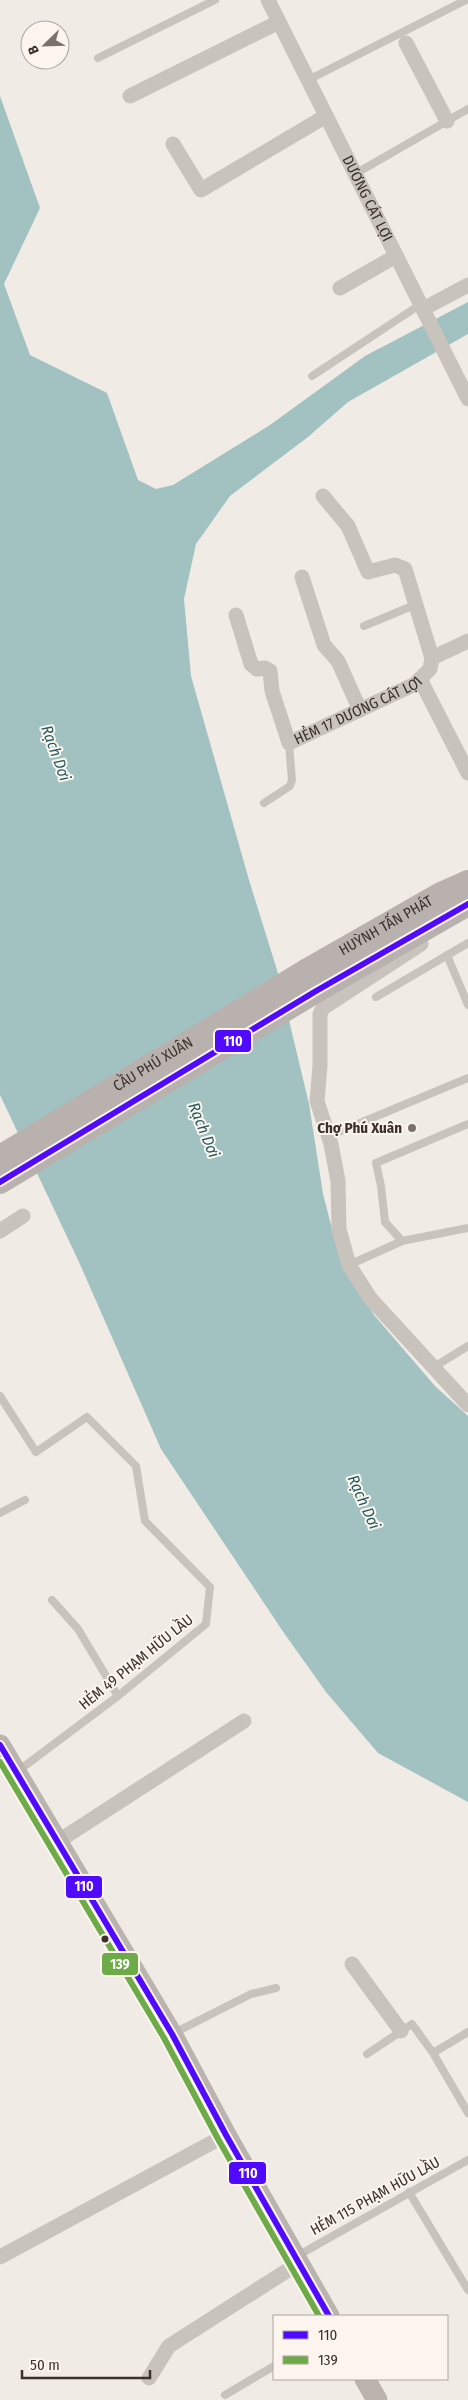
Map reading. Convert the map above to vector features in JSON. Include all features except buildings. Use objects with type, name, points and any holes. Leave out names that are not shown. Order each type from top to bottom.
[{"type":"main road","name":"HUỲNH TẤN PHÁT","points":[[311,981],[441,894],[468,882]]},
{"type":"main road","name":"HUỲNH TẤN PHÁT","points":[[311,981],[468,904]]},
{"type":"main road","name":"CẦU PHÚ XUÂN","points":[[0,1157],[311,981]]},
{"type":"main road","name":"CẦU PHÚ XUÂN","points":[[0,1182],[311,981]]},
{"type":"main road","points":[[0,1745],[172,2034],[226,2135],[328,2315]]},
{"type":"main road","points":[[366,2380],[377,2400]]},
{"type":"street","name":"DƯƠNG CÁT LỢI","points":[[268,0],[468,399]]},
{"type":"street","points":[[130,96],[279,22]]},
{"type":"street","points":[[406,43],[446,121]]},
{"type":"street","points":[[173,144],[201,190],[326,116]]},
{"type":"street","points":[[340,288],[396,256]]},
{"type":"street","points":[[423,309],[468,285]]},
{"type":"street","points":[[323,496],[348,526],[368,572],[394,565],[405,568],[432,658]]},
{"type":"street","points":[[302,577],[324,645],[338,661],[360,710]]},
{"type":"street","name":"HẺM 17 DƯƠNG CÁT LỢI","points":[[236,615],[251,664],[257,669],[268,669],[270,671],[272,691],[289,743],[415,684],[430,669],[432,658],[468,641]]},
{"type":"street","points":[[420,679],[468,773]]},
{"type":"street","points":[[468,917],[412,949],[323,1008],[320,1014],[320,1066],[317,1101],[329,1136],[338,1181],[339,1229],[349,1265],[370,1298],[468,1405]]},
{"type":"street","points":[[0,1231],[23,1216]]},
{"type":"street","points":[[58,1842],[244,1721]]},
{"type":"street","points":[[352,1964],[401,2031]]},
{"type":"street","points":[[0,2257],[226,2135]]},
{"type":"street","points":[[150,2378],[169,2346],[297,2260]]},
{"type":"lane","points":[[98,58],[215,0]]},
{"type":"lane","points":[[308,80],[466,0]]},
{"type":"lane","points":[[355,174],[468,109]]},
{"type":"lane","points":[[312,376],[423,309]]},
{"type":"lane","points":[[364,626],[416,604]]},
{"type":"lane","points":[[264,804],[290,786],[292,780],[289,743]]},
{"type":"lane","points":[[376,997],[468,943]]},
{"type":"lane","points":[[447,956],[468,1005]]},
{"type":"lane","points":[[329,1136],[468,1078]]},
{"type":"lane","points":[[402,1241],[385,1222],[376,1163],[468,1124]]},
{"type":"lane","points":[[349,1265],[402,1241],[468,1228]]},
{"type":"lane","points":[[434,1368],[468,1346]]},
{"type":"lane","name":"HẺM 49 PHẠM HỮU LẦU","points":[[0,1396],[36,1452],[87,1417],[136,1466],[145,1521],[210,1587],[206,1624],[118,1696],[17,1772]]},
{"type":"lane","points":[[0,1513],[25,1500]]},
{"type":"lane","points":[[52,1600],[78,1629],[118,1696]]},
{"type":"lane","points":[[172,2034],[250,1994],[276,1988]]},
{"type":"lane","points":[[367,2054],[412,2024],[433,2053],[468,2113]]},
{"type":"lane","points":[[433,2053],[468,2032]]},
{"type":"lane","name":"HẺM 115 PHẠM HỮU LẦU","points":[[297,2260],[409,2192],[468,2160]]},
{"type":"lane","points":[[409,2192],[468,2290]]},
{"type":"lane","points":[[225,2395],[273,2367]]},
{"type":"water","name":"Rạch Dơi","points":[[0,96],[40,208],[4,284],[30,355],[107,393],[138,480],[156,489],[173,485],[270,425],[365,356],[468,302],[468,334],[348,402],[308,437],[230,496],[196,544],[184,599],[191,676],[249,880],[277,970],[309,1104],[323,1194],[340,1259],[374,1315],[435,1386],[468,1416],[468,1802],[378,1753],[326,1692],[284,1633],[161,1449],[79,1262],[0,1095]]},
{"type":"transit line","name":"110","points":[[0,1182],[316,991],[468,904]]},
{"type":"transit line","name":"110","points":[[0,1745],[172,2034],[226,2135],[328,2315]]},
{"type":"transit line","name":"139","points":[[0,1762],[164,2038],[218,2139],[318,2315]]},
{"type":"place","name":"Chợ Phú Xuân","points":[[412,1128]]}]
